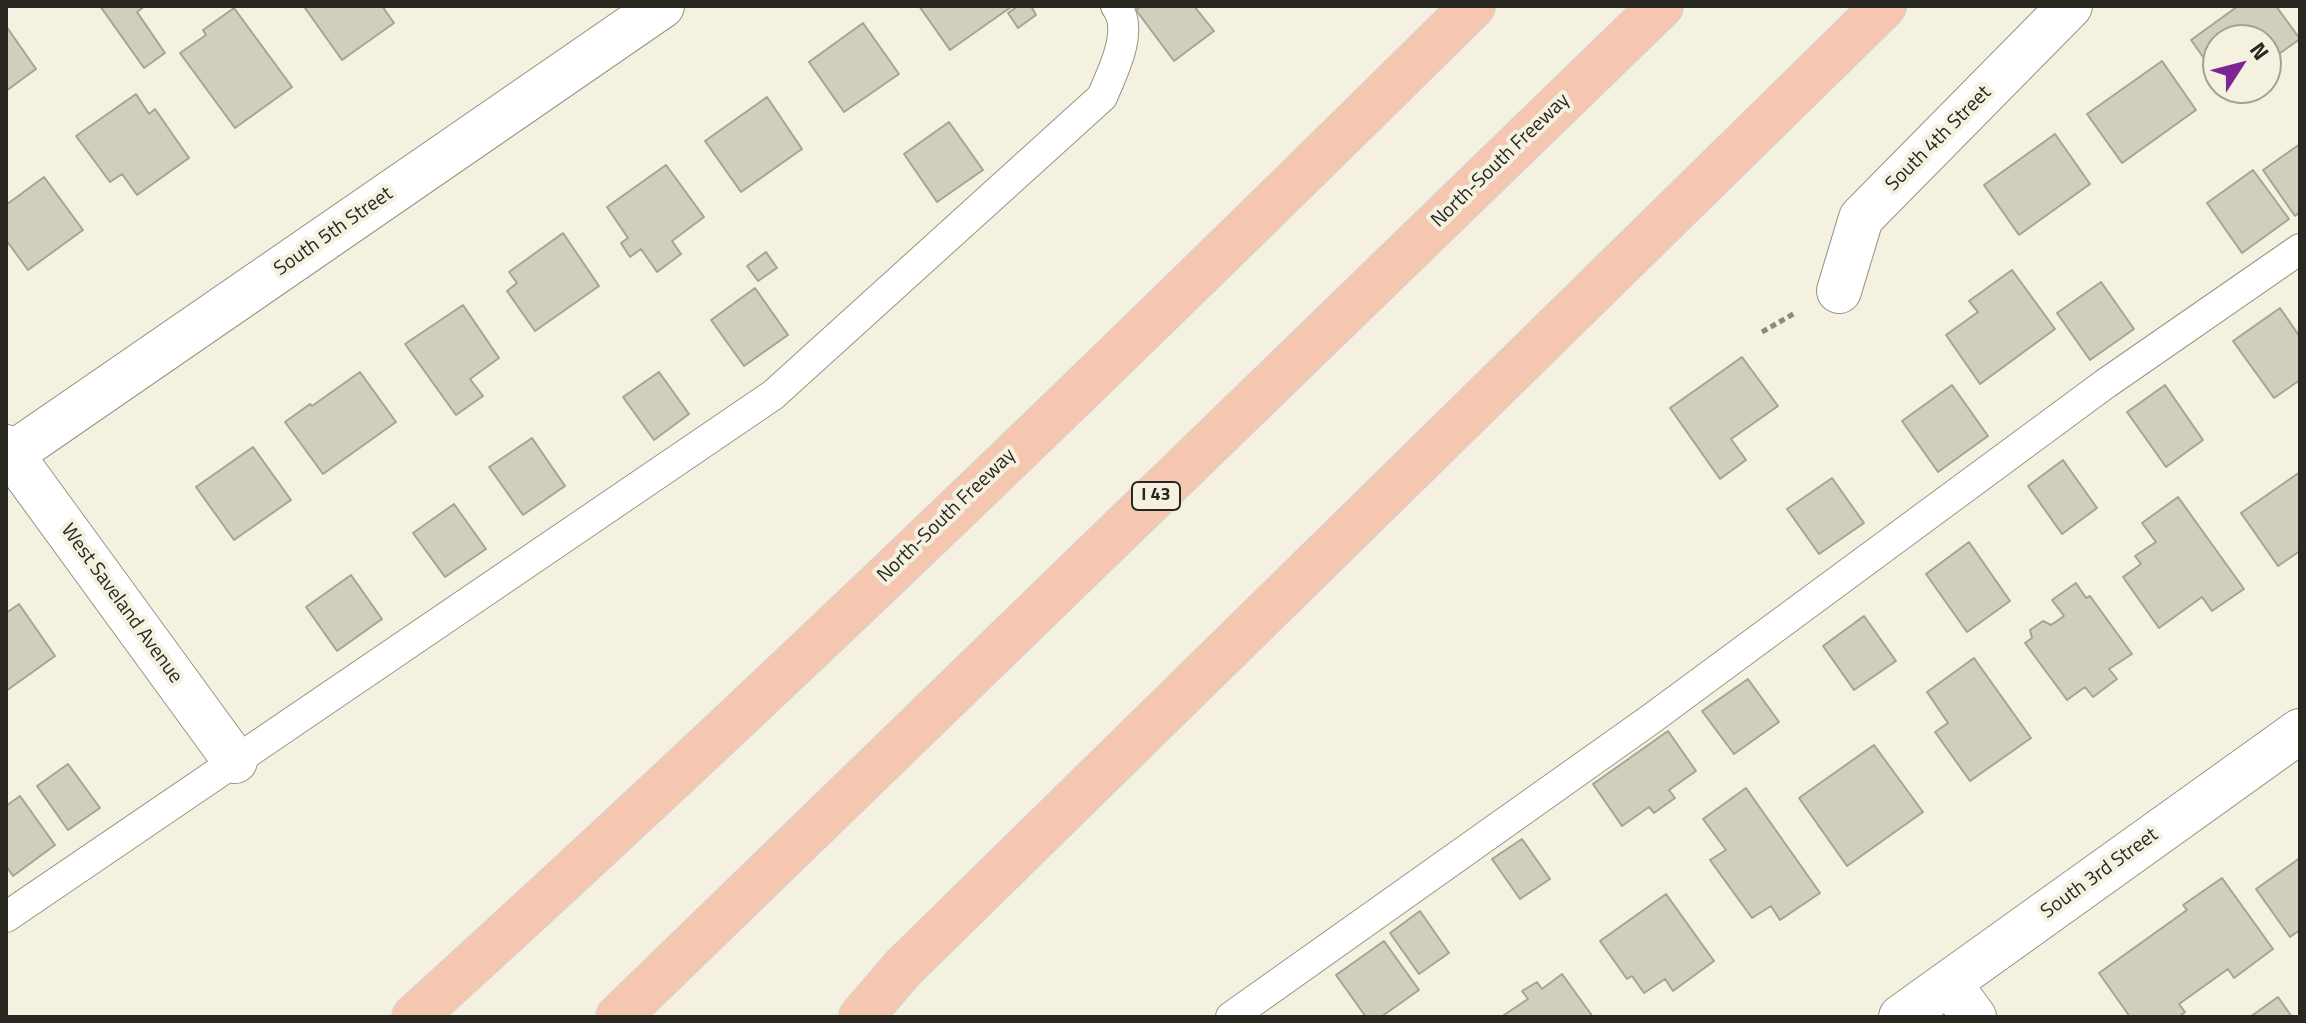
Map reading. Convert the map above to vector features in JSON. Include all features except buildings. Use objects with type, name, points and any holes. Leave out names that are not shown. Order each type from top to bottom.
[{"type":"highway","points":[[1217,259],[1444,6]]},
{"type":"highway","name":"North-South Freeway","points":[[414,1017],[586,861],[1217,259],[1473,6]]},
{"type":"highway","name":"North-South Freeway","points":[[618,1017],[1661,6]]},
{"type":"highway","points":[[861,1017],[903,968],[1884,6]]},
{"type":"highway","points":[[834,1017],[903,968]]},
{"type":"street","name":"South 5th Street","points":[[8,453],[662,6]]},
{"type":"street","name":"South 4th Street","points":[[1839,291],[1861,218],[2070,6]]},
{"type":"street","name":"West Saveland Avenue","points":[[8,453],[235,761]]},
{"type":"street","name":"South 3rd Street","points":[[1901,1017],[1962,1000],[2300,731]]},
{"type":"lane","points":[[6,917],[773,395],[1102,97],[1122,51],[1120,12],[1116,6]]},
{"type":"lane","points":[[1231,1017],[1651,719],[2105,384],[2300,249]]}]
